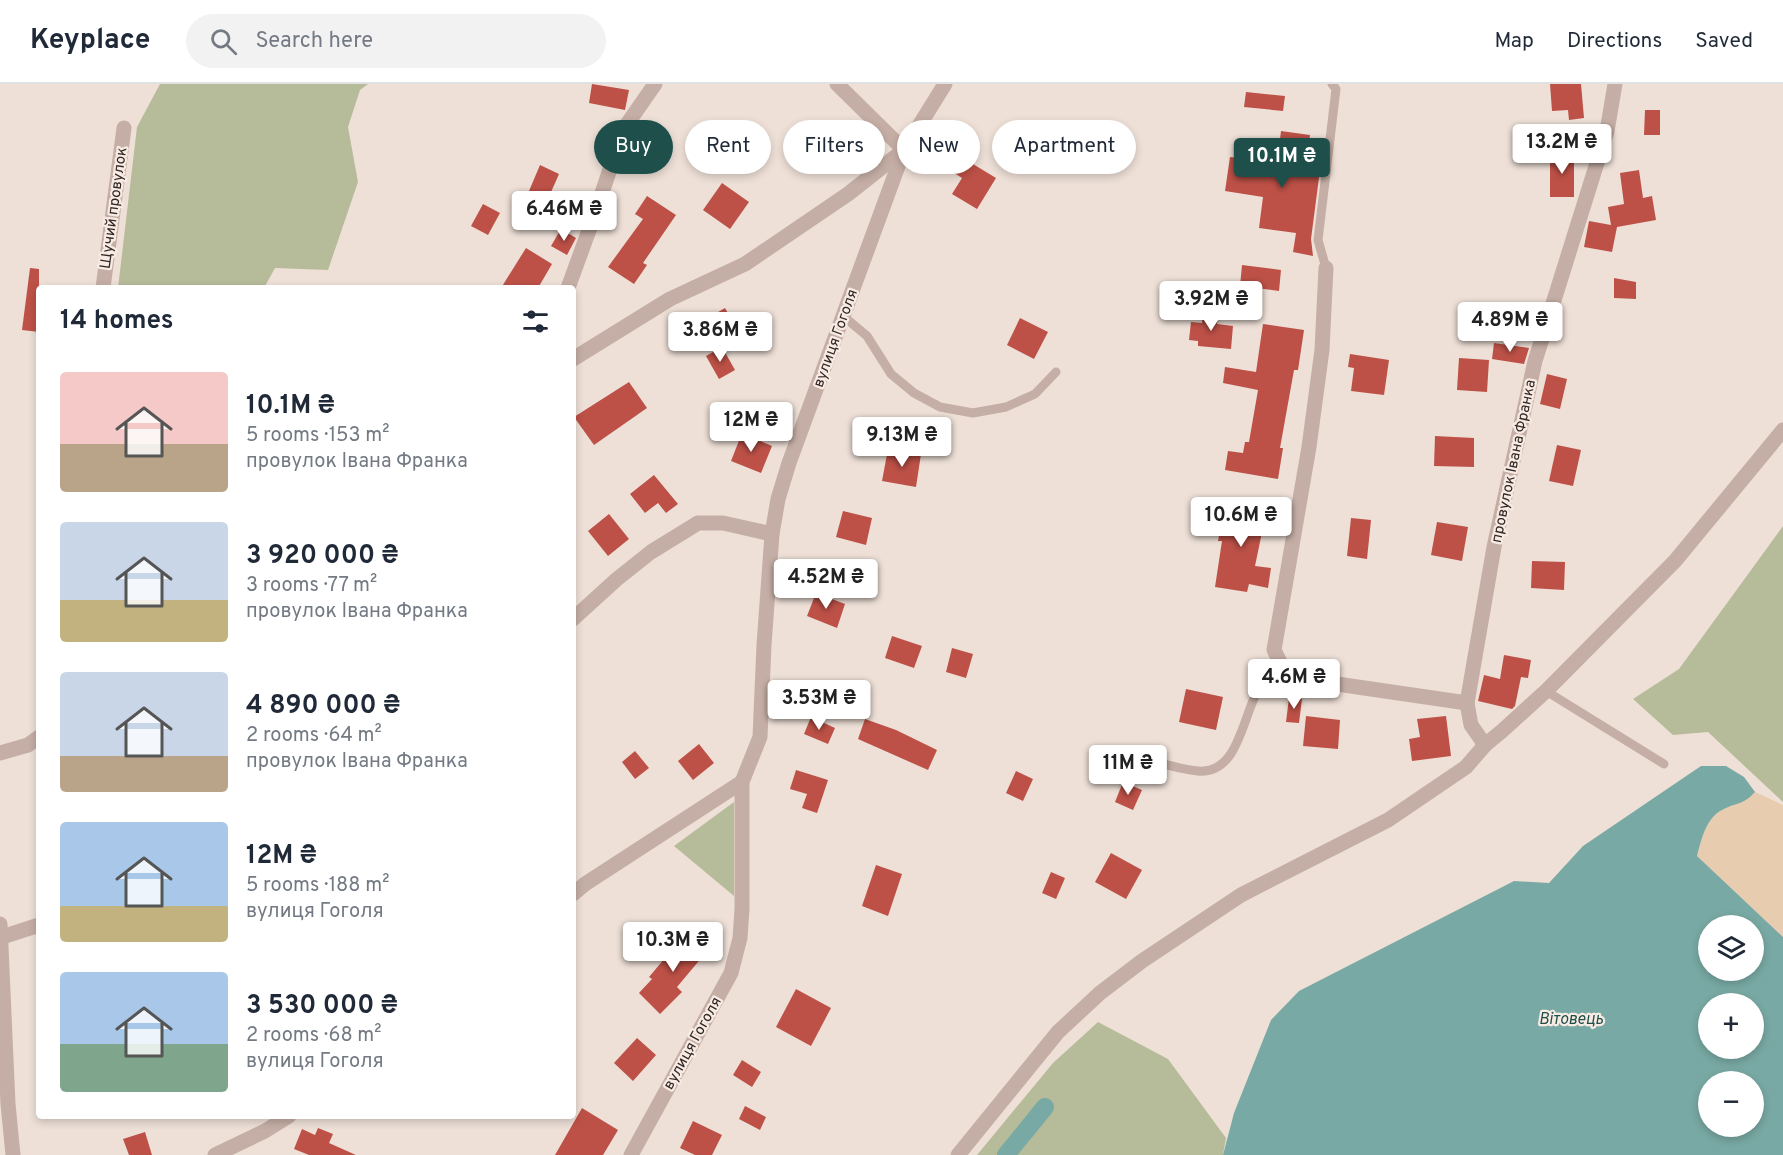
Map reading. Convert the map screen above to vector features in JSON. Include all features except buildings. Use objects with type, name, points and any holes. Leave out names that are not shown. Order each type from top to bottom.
[{"type":"street","points":[[569,285],[622,130],[655,84]]},
{"type":"street","points":[[837,84],[897,143]]},
{"type":"street","name":"вулиця Гоголя","points":[[923,120],[945,84]]},
{"type":"street","name":"провулок Івана Франка","points":[[1485,745],[1471,725],[1467,703],[1494,547],[1535,361],[1607,131],[1615,84]]},
{"type":"street","name":"Щучий провулок","points":[[103,285],[124,128]]},
{"type":"street","points":[[576,357],[670,299],[745,264],[848,194],[897,156]]},
{"type":"street","name":"вулиця Гоголя","points":[[631,1155],[731,973],[740,938],[742,909],[742,782],[760,737],[772,534],[778,499],[789,463],[897,169]]},
{"type":"street","points":[[1326,268],[1322,350],[1309,447],[1274,650],[1283,668],[1296,678],[1467,703]]},
{"type":"street","points":[[958,1155],[1058,1032],[1100,993],[1142,961],[1241,895],[1388,820],[1466,767],[1485,745],[1546,691],[1674,561],[1783,430]]},
{"type":"street","points":[[576,616],[651,552],[698,523],[723,523],[772,534]]},
{"type":"street","points":[[0,753],[28,745],[36,738]]},
{"type":"street","points":[[576,892],[742,782]]},
{"type":"street","points":[[13,1155],[8,1104],[1,931],[36,925]]},
{"type":"street","points":[[215,1155],[284,1119]]},
{"type":"lane","points":[[1326,268],[1318,240],[1336,89],[1332,84]]},
{"type":"lane","points":[[843,316],[867,336],[891,374],[914,393],[939,407],[973,414],[1006,407],[1035,394],[1056,372]]},
{"type":"lane","points":[[1122,753],[1199,771],[1217,769],[1233,752],[1257,693],[1267,678],[1283,668]]},
{"type":"lane","points":[[1546,691],[1664,764]]},
{"type":"green space","points":[[160,84],[368,84],[360,90],[348,127],[358,182],[328,270],[275,268],[266,285],[118,285],[137,127]]},
{"type":"green space","points":[[1783,526],[1783,802],[1708,732],[1673,735],[1633,699],[1679,669]]},
{"type":"green space","points":[[734,802],[734,896],[674,846]]},
{"type":"green space","points":[[1098,1022],[1168,1059],[1226,1138],[1223,1155],[977,1155],[1053,1063]]},
{"type":"sand","points":[[1755,792],[1783,805],[1783,937],[1764,919],[1764,915],[1760,915],[1697,856],[1706,828],[1714,816]]},
{"type":"water","name":"Вітовець","points":[[1701,766],[1726,766],[1744,777],[1755,792],[1745,801],[1726,808],[1714,816],[1706,828],[1697,856],[1760,915],[1698,915],[1698,981],[1764,981],[1764,919],[1783,937],[1783,1155],[1223,1155],[1234,1113],[1271,1020],[1299,991],[1514,881],[1549,883],[1583,846]]},
{"type":"waterway","points":[[1006,1155],[1045,1107]]}]
